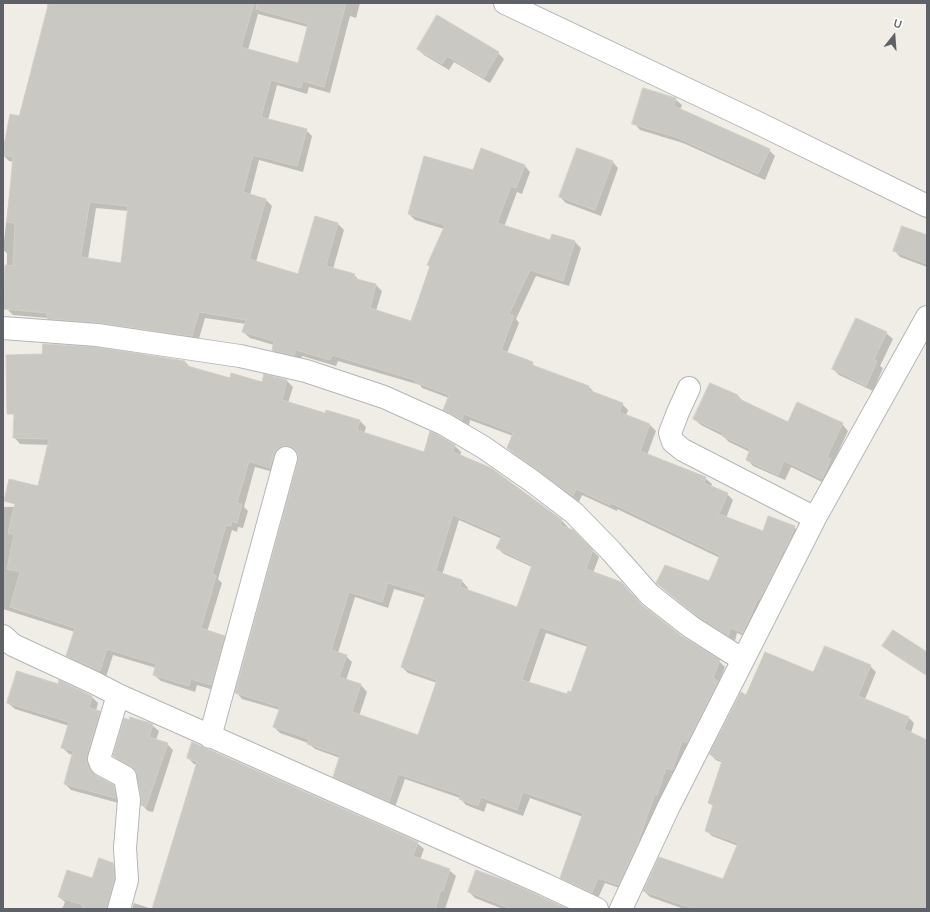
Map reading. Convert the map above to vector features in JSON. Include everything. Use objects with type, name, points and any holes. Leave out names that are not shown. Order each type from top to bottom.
[{"type":"street","points":[[505,3],[754,121],[927,206]]},
{"type":"street","points":[[621,909],[669,806],[815,518],[927,316]]},
{"type":"street","points":[[3,328],[97,335],[240,356],[306,372],[391,400],[444,424],[532,480],[574,513],[611,551],[650,595],[691,627],[743,660]]},
{"type":"street","points":[[689,388],[670,433],[673,442],[683,450],[815,518]]},
{"type":"street","points":[[210,737],[286,458]]},
{"type":"street","points":[[3,636],[13,645],[96,683],[118,695],[544,884],[597,909]]},
{"type":"street","points":[[118,695],[99,759],[101,764],[126,777],[128,791],[129,800],[125,848],[127,880],[119,909]]},
{"type":"building","points":[[49,3],[254,3],[241,47],[298,63],[308,24],[256,9],[257,3],[346,3],[324,87],[303,81],[301,88],[271,80],[261,117],[307,129],[297,166],[253,155],[243,192],[266,199],[249,259],[298,274],[315,216],[338,223],[326,266],[355,274],[353,278],[376,284],[370,308],[411,321],[430,266],[427,265],[445,225],[408,214],[424,156],[473,170],[481,148],[525,165],[516,188],[511,186],[497,223],[550,240],[552,234],[575,241],[563,281],[530,270],[509,314],[514,316],[501,350],[533,362],[532,365],[589,386],[588,390],[623,403],[619,412],[650,424],[640,451],[706,477],[704,483],[728,493],[719,514],[763,531],[768,516],[795,526],[787,546],[784,551],[783,550],[760,599],[758,598],[743,633],[731,628],[728,636],[698,617],[656,583],[665,565],[709,581],[720,555],[611,503],[610,505],[576,489],[573,496],[507,448],[513,433],[464,414],[462,420],[443,410],[449,395],[415,382],[415,380],[332,355],[330,360],[296,350],[294,356],[272,350],[274,341],[242,332],[246,320],[199,312],[192,336],[99,323],[47,319],[47,313],[3,309],[5,265],[13,266],[15,223],[7,222],[13,157],[3,155],[3,151],[10,114],[19,116]],"holes":[[[90,202],[128,206],[121,263],[81,257]]]},
{"type":"building","points":[[437,15],[499,52],[484,78],[447,56],[442,64],[417,49]]},
{"type":"building","points":[[643,88],[676,98],[674,106],[770,149],[758,174],[676,137],[632,124]]},
{"type":"building","points":[[577,148],[613,161],[595,210],[559,197]]},
{"type":"building","points":[[902,226],[927,235],[927,264],[893,251]]},
{"type":"building","points":[[856,318],[887,332],[874,360],[877,361],[866,386],[832,369]]},
{"type":"building","points":[[43,344],[96,347],[185,361],[184,365],[230,378],[231,373],[262,382],[264,374],[287,380],[282,400],[325,413],[326,410],[360,420],[357,430],[424,452],[430,431],[455,445],[453,452],[491,468],[562,520],[560,525],[573,530],[593,550],[586,569],[621,582],[642,605],[683,637],[720,660],[713,678],[718,681],[687,743],[682,741],[672,770],[666,768],[637,845],[618,885],[598,878],[592,893],[560,878],[583,813],[523,792],[517,810],[481,797],[478,806],[459,799],[461,795],[398,774],[389,802],[333,777],[340,755],[307,744],[309,739],[273,727],[280,707],[235,693],[298,461],[298,454],[295,449],[290,446],[283,446],[277,449],[270,468],[249,461],[237,503],[242,504],[237,523],[232,521],[231,526],[226,525],[212,574],[216,576],[201,628],[225,636],[211,685],[191,679],[189,686],[153,675],[156,664],[107,649],[100,671],[66,656],[75,628],[10,607],[20,572],[7,569],[14,534],[8,533],[15,504],[4,501],[9,479],[38,486],[49,439],[13,438],[14,414],[7,414],[6,355],[42,354]],"holes":[[[453,515],[502,536],[496,548],[532,565],[517,607],[460,587],[462,580],[436,571]],[[388,583],[426,594],[401,667],[437,680],[418,735],[352,712],[361,684],[339,677],[347,655],[331,650],[349,592],[382,602]],[[540,627],[588,644],[571,692],[568,691],[567,694],[522,680]]]},
{"type":"building","points":[[710,383],[738,395],[737,398],[788,422],[797,402],[843,423],[827,457],[831,459],[822,479],[784,461],[778,475],[746,460],[750,449],[722,436],[723,433],[693,419]]},
{"type":"building","points":[[893,630],[927,652],[927,675],[882,646]]},
{"type":"building","points":[[825,646],[871,665],[858,696],[909,717],[904,729],[927,740],[927,909],[694,909],[643,891],[659,857],[723,879],[738,843],[705,831],[713,805],[708,803],[722,761],[709,754],[741,692],[746,695],[765,652],[813,672]]},
{"type":"building","points":[[17,671],[58,684],[59,680],[92,696],[89,708],[100,711],[87,755],[87,764],[95,775],[114,785],[116,798],[64,784],[73,751],[61,748],[69,722],[7,703]]},
{"type":"building","points":[[130,717],[153,724],[149,737],[168,743],[146,807],[141,805],[135,770],[131,766],[113,756],[124,718],[129,720]]},
{"type":"building","points":[[192,742],[418,842],[413,856],[450,869],[435,909],[152,909],[197,762],[187,758]]},
{"type":"building","points":[[99,858],[113,863],[114,879],[107,909],[82,909],[83,905],[58,897],[67,870],[92,878]]},
{"type":"building","points":[[476,870],[509,882],[568,909],[512,909],[468,892]]}]
